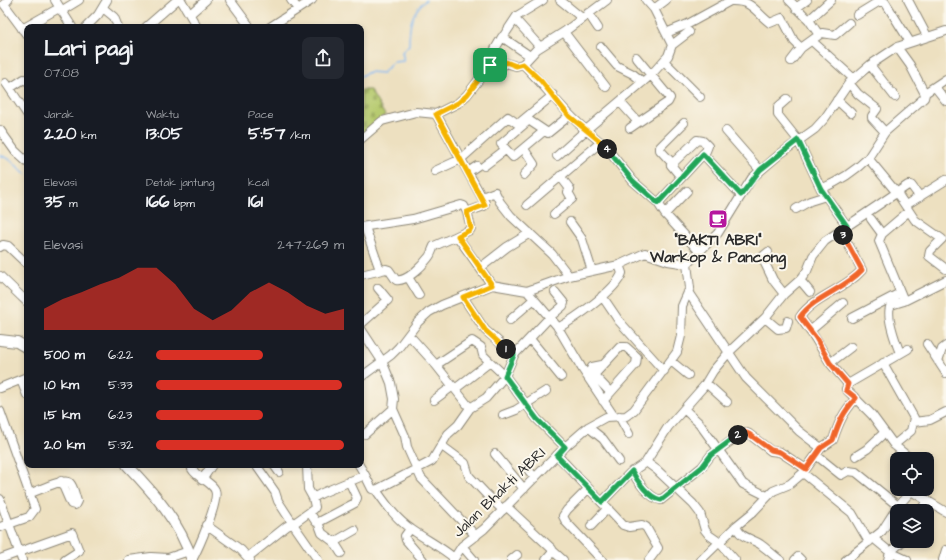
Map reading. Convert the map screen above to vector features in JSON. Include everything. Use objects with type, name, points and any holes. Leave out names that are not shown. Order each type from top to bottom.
[{"type":"main road","points":[[0,340],[17,342],[24,346]]},
{"type":"main road","points":[[130,468],[146,485],[176,524],[191,557]]},
{"type":"street","points":[[8,0],[4,4],[24,31]]},
{"type":"street","points":[[55,0],[70,24]]},
{"type":"street","points":[[38,24],[79,0]]},
{"type":"street","points":[[89,24],[108,0]]},
{"type":"street","points":[[149,24],[176,0]]},
{"type":"street","points":[[181,0],[195,24]]},
{"type":"street","points":[[190,14],[206,0]]},
{"type":"street","points":[[230,0],[248,24]]},
{"type":"street","points":[[291,0],[298,9]]},
{"type":"street","points":[[275,24],[312,0]]},
{"type":"street","points":[[364,136],[374,125],[387,119],[416,112],[436,114],[458,103],[467,95],[490,65],[495,49],[515,20],[543,0]]},
{"type":"street","points":[[560,0],[585,15],[598,28]]},
{"type":"street","points":[[490,65],[498,70],[506,62],[516,66],[523,64],[540,47],[564,32],[607,0]]},
{"type":"street","points":[[646,0],[654,9],[672,45]]},
{"type":"street","points":[[654,9],[666,0]]},
{"type":"street","points":[[789,0],[809,20],[816,38],[851,81],[858,94],[877,109],[872,118],[886,132]]},
{"type":"street","points":[[796,8],[807,0]]},
{"type":"street","points":[[809,20],[831,0]]},
{"type":"street","points":[[908,0],[927,36]]},
{"type":"street","points":[[666,34],[730,1],[737,1],[753,6],[770,23],[782,18],[794,41],[801,48]]},
{"type":"street","points":[[857,15],[878,2],[885,2],[910,42]]},
{"type":"street","points":[[103,8],[114,17],[117,24]]},
{"type":"street","points":[[515,20],[540,47]]},
{"type":"street","points":[[791,61],[801,48],[822,34],[835,35],[849,23]]},
{"type":"street","points":[[364,375],[399,347],[418,322],[429,312],[492,285],[527,291],[569,276],[619,265],[645,253],[668,261],[687,264],[718,233],[741,195],[760,170],[820,123],[851,81],[870,65],[897,47],[946,31]]},
{"type":"street","points":[[564,32],[606,87]]},
{"type":"street","points":[[557,156],[651,75],[664,61],[670,52],[672,45],[689,32]]},
{"type":"street","points":[[503,37],[530,56]]},
{"type":"street","points":[[601,47],[617,66],[633,74],[643,82]]},
{"type":"street","points":[[897,47],[910,65],[925,93]]},
{"type":"street","points":[[630,128],[670,100],[669,96],[636,58]]},
{"type":"street","points":[[664,61],[700,97]]},
{"type":"street","points":[[523,64],[553,95],[569,116],[601,142],[633,181],[658,203],[665,214],[699,251]]},
{"type":"street","points":[[870,65],[895,97]]},
{"type":"street","points":[[24,79],[8,86],[24,110]]},
{"type":"street","points":[[796,209],[856,170],[868,158],[886,132],[924,98],[925,93],[946,79]]},
{"type":"street","points":[[935,87],[946,101]]},
{"type":"street","points":[[435,171],[461,159],[506,118],[511,117],[518,124],[553,95]]},
{"type":"street","points":[[787,99],[778,107],[777,111],[798,140],[823,192],[844,229],[862,270],[800,316],[801,320],[810,331],[830,363],[848,384]]},
{"type":"street","points":[[837,100],[851,113]]},
{"type":"street","points":[[620,102],[638,122]]},
{"type":"street","points":[[436,114],[482,196],[484,206],[467,212]]},
{"type":"street","points":[[544,131],[513,157],[502,146],[502,142],[528,121],[544,131],[550,132],[569,116]]},
{"type":"street","points":[[681,177],[672,169],[672,164],[660,150],[660,146],[684,123]]},
{"type":"street","points":[[0,130],[3,138],[24,159]]},
{"type":"street","points":[[726,132],[760,170]]},
{"type":"street","points":[[658,203],[703,154],[708,146],[699,139],[672,164]]},
{"type":"street","points":[[527,205],[601,142]]},
{"type":"street","points":[[524,149],[534,164],[524,175]]},
{"type":"street","points":[[468,172],[506,150]]},
{"type":"street","points":[[703,154],[741,195]]},
{"type":"street","points":[[868,158],[897,193],[915,220],[944,237],[930,252],[929,256],[946,269]]},
{"type":"street","points":[[554,214],[572,199],[568,192],[570,188],[560,176]]},
{"type":"street","points":[[902,297],[879,241],[882,234],[907,208],[920,197],[946,180]]},
{"type":"street","points":[[602,502],[632,471],[646,462],[668,427],[706,383],[713,371],[729,352],[765,318],[784,294],[800,280],[807,271],[818,249],[828,239],[909,185],[920,197]]},
{"type":"street","points":[[665,214],[687,191]]},
{"type":"street","points":[[482,196],[495,192],[500,202],[511,216],[552,254],[569,276]]},
{"type":"street","points":[[364,227],[413,219],[461,205],[464,206],[467,212],[471,228],[458,236],[434,246],[428,258],[408,276],[398,281],[388,269],[364,274]]},
{"type":"street","points":[[871,219],[882,234]]},
{"type":"street","points":[[570,222],[582,239],[592,271]]},
{"type":"street","points":[[364,230],[380,270]]},
{"type":"street","points":[[480,268],[507,247],[530,233]]},
{"type":"street","points":[[458,236],[492,285]]},
{"type":"street","points":[[0,247],[3,245],[8,246],[24,261]]},
{"type":"street","points":[[768,252],[762,257],[773,280],[784,294]]},
{"type":"street","name":"Jalan Bhakti ABRI","points":[[454,559],[462,546],[476,536],[565,447],[588,427],[600,420],[616,416],[626,416],[634,410],[671,362],[679,344],[682,306],[688,292],[690,282],[687,264]]},
{"type":"street","points":[[558,328],[572,320],[618,283],[622,273],[619,265]]},
{"type":"street","points":[[0,276],[24,299]]},
{"type":"street","points":[[408,276],[419,295]]},
{"type":"street","points":[[800,280],[810,292]]},
{"type":"street","points":[[852,318],[946,280]]},
{"type":"street","points":[[364,321],[388,300],[378,288]]},
{"type":"street","points":[[527,291],[558,328],[603,401],[629,434]]},
{"type":"street","points":[[376,490],[432,461],[448,434],[458,426],[470,408],[486,398],[505,376],[514,355],[550,317],[564,305],[555,292]]},
{"type":"street","points":[[688,292],[746,378],[799,430],[841,475],[848,470],[856,472],[896,504]]},
{"type":"street","points":[[602,296],[619,321],[664,370]]},
{"type":"street","points":[[463,297],[485,330],[514,355]]},
{"type":"street","points":[[900,352],[893,333],[889,309],[891,305],[902,297]]},
{"type":"street","points":[[510,320],[534,299]]},
{"type":"street","points":[[810,331],[843,303]]},
{"type":"street","points":[[765,318],[778,329],[786,328],[788,321]]},
{"type":"street","points":[[364,334],[382,361],[394,391],[393,409],[416,468],[424,482],[476,536]]},
{"type":"street","points":[[409,335],[436,365],[470,408]]},
{"type":"street","points":[[530,339],[561,377]]},
{"type":"street","points":[[436,365],[472,341],[483,349],[482,355],[505,376],[525,405],[565,447]]},
{"type":"street","points":[[927,344],[946,373]]},
{"type":"street","points":[[603,401],[636,364],[637,357],[623,346],[602,365],[594,376],[610,392]]},
{"type":"street","points":[[938,361],[942,349],[946,346]]},
{"type":"street","points":[[830,363],[851,347]]},
{"type":"street","points":[[902,452],[894,445],[884,433],[872,415],[846,390],[848,384],[900,352],[908,349]]},
{"type":"street","points":[[434,400],[454,388],[490,362]]},
{"type":"street","points":[[671,362],[688,375]]},
{"type":"street","points":[[883,363],[914,418],[912,431],[894,445]]},
{"type":"street","points":[[0,388],[24,378]]},
{"type":"street","points":[[706,383],[727,402]]},
{"type":"street","points":[[503,415],[525,405],[546,391]]},
{"type":"street","points":[[705,558],[719,542],[752,513],[767,496],[776,489],[790,484],[804,471],[819,451],[833,440],[836,426],[856,398]]},
{"type":"street","points":[[365,434],[393,409]]},
{"type":"street","points":[[684,409],[700,423],[743,484],[767,496]]},
{"type":"street","points":[[0,411],[31,493],[35,509],[33,514],[29,517],[0,527]]},
{"type":"street","points":[[914,422],[930,420],[946,412]]},
{"type":"street","points":[[588,427],[603,439],[619,461]]},
{"type":"street","points":[[632,471],[636,479],[658,499],[662,499],[702,467],[710,456],[742,432],[746,432],[771,450],[780,452],[804,471],[852,513],[871,540],[889,556],[907,560]]},
{"type":"street","points":[[856,456],[867,449],[884,433]]},
{"type":"street","points":[[442,446],[465,463],[470,476],[486,494],[505,508],[563,560]]},
{"type":"street","points":[[495,454],[524,488]]},
{"type":"street","points":[[557,456],[626,527],[638,524],[646,527],[658,548],[649,560]]},
{"type":"street","points":[[646,462],[657,470],[674,488],[693,504],[700,513],[705,530],[719,542],[735,560]]},
{"type":"street","points":[[526,467],[535,478]]},
{"type":"street","points":[[129,560],[151,557],[191,557],[214,506],[216,494],[212,486],[202,480],[192,468]]},
{"type":"street","points":[[202,480],[210,468]]},
{"type":"street","points":[[258,468],[275,492],[278,501],[293,524],[318,560]]},
{"type":"street","points":[[206,525],[249,558],[287,526],[293,524],[310,513],[316,507],[308,489],[307,468]]},
{"type":"street","points":[[360,468],[372,489],[376,490],[397,518],[410,529],[429,540],[454,559]]},
{"type":"street","points":[[313,498],[364,475]]},
{"type":"street","points":[[31,493],[61,481]]},
{"type":"street","points":[[318,522],[355,503],[357,498],[348,481]]},
{"type":"street","points":[[588,489],[563,516],[566,522],[602,560]]},
{"type":"street","points":[[900,504],[907,496]]},
{"type":"street","points":[[921,496],[946,512]]},
{"type":"street","points":[[0,499],[21,556]]},
{"type":"street","points":[[925,504],[927,500]]},
{"type":"street","points":[[591,526],[608,508]]},
{"type":"street","points":[[310,513],[318,522],[322,533],[334,542],[341,553]]},
{"type":"street","points":[[846,560],[882,531],[890,518]]},
{"type":"street","points":[[736,526],[738,532],[749,540],[755,541],[771,557],[780,560]]},
{"type":"street","points":[[410,529],[405,536],[406,540],[423,560]]},
{"type":"street","points":[[334,542],[356,530]]},
{"type":"street","points":[[0,559],[21,556],[72,533],[79,551],[65,560]]},
{"type":"street","points":[[462,546],[474,560]]},
{"type":"street","points":[[889,556],[896,548]]},
{"type":"street","points":[[943,560],[946,550]]},
{"type":"street","points":[[546,560],[553,551]]},
{"type":"street","points":[[795,560],[798,557],[801,560]]},
{"type":"green space","points":[[364,90],[370,90],[385,115],[364,134]]},
{"type":"waterway","points":[[364,74],[369,72],[383,73],[393,62],[404,61],[402,52],[409,45],[410,26],[412,20],[417,9],[426,0]]},
{"type":"waterway","points":[[0,155],[9,159],[24,172]]},
{"type":"place","name":"\"BAKTI ABRI\" Warkop & Pancong","points":[[718,219]]},
{"type":"route","points":[[506,62],[513,66],[523,64],[541,81],[569,116],[601,142],[633,181],[658,203],[703,154],[723,178],[741,195],[752,178],[760,170],[798,140],[812,167],[821,189],[847,226],[841,231],[862,270],[849,281],[826,295],[800,317],[816,338],[830,363],[848,384],[846,390],[856,398],[836,426],[836,432],[833,440],[821,448],[806,469],[780,452],[768,449],[746,432],[742,432],[711,455],[702,467],[661,500],[645,489],[636,479],[632,471],[602,502],[557,456],[565,447],[525,405],[505,376],[513,361],[514,355],[485,330],[463,297],[492,285],[458,236],[471,228],[467,212],[484,206],[485,203],[436,114],[458,103],[467,95],[490,65],[500,70],[506,62]]}]
